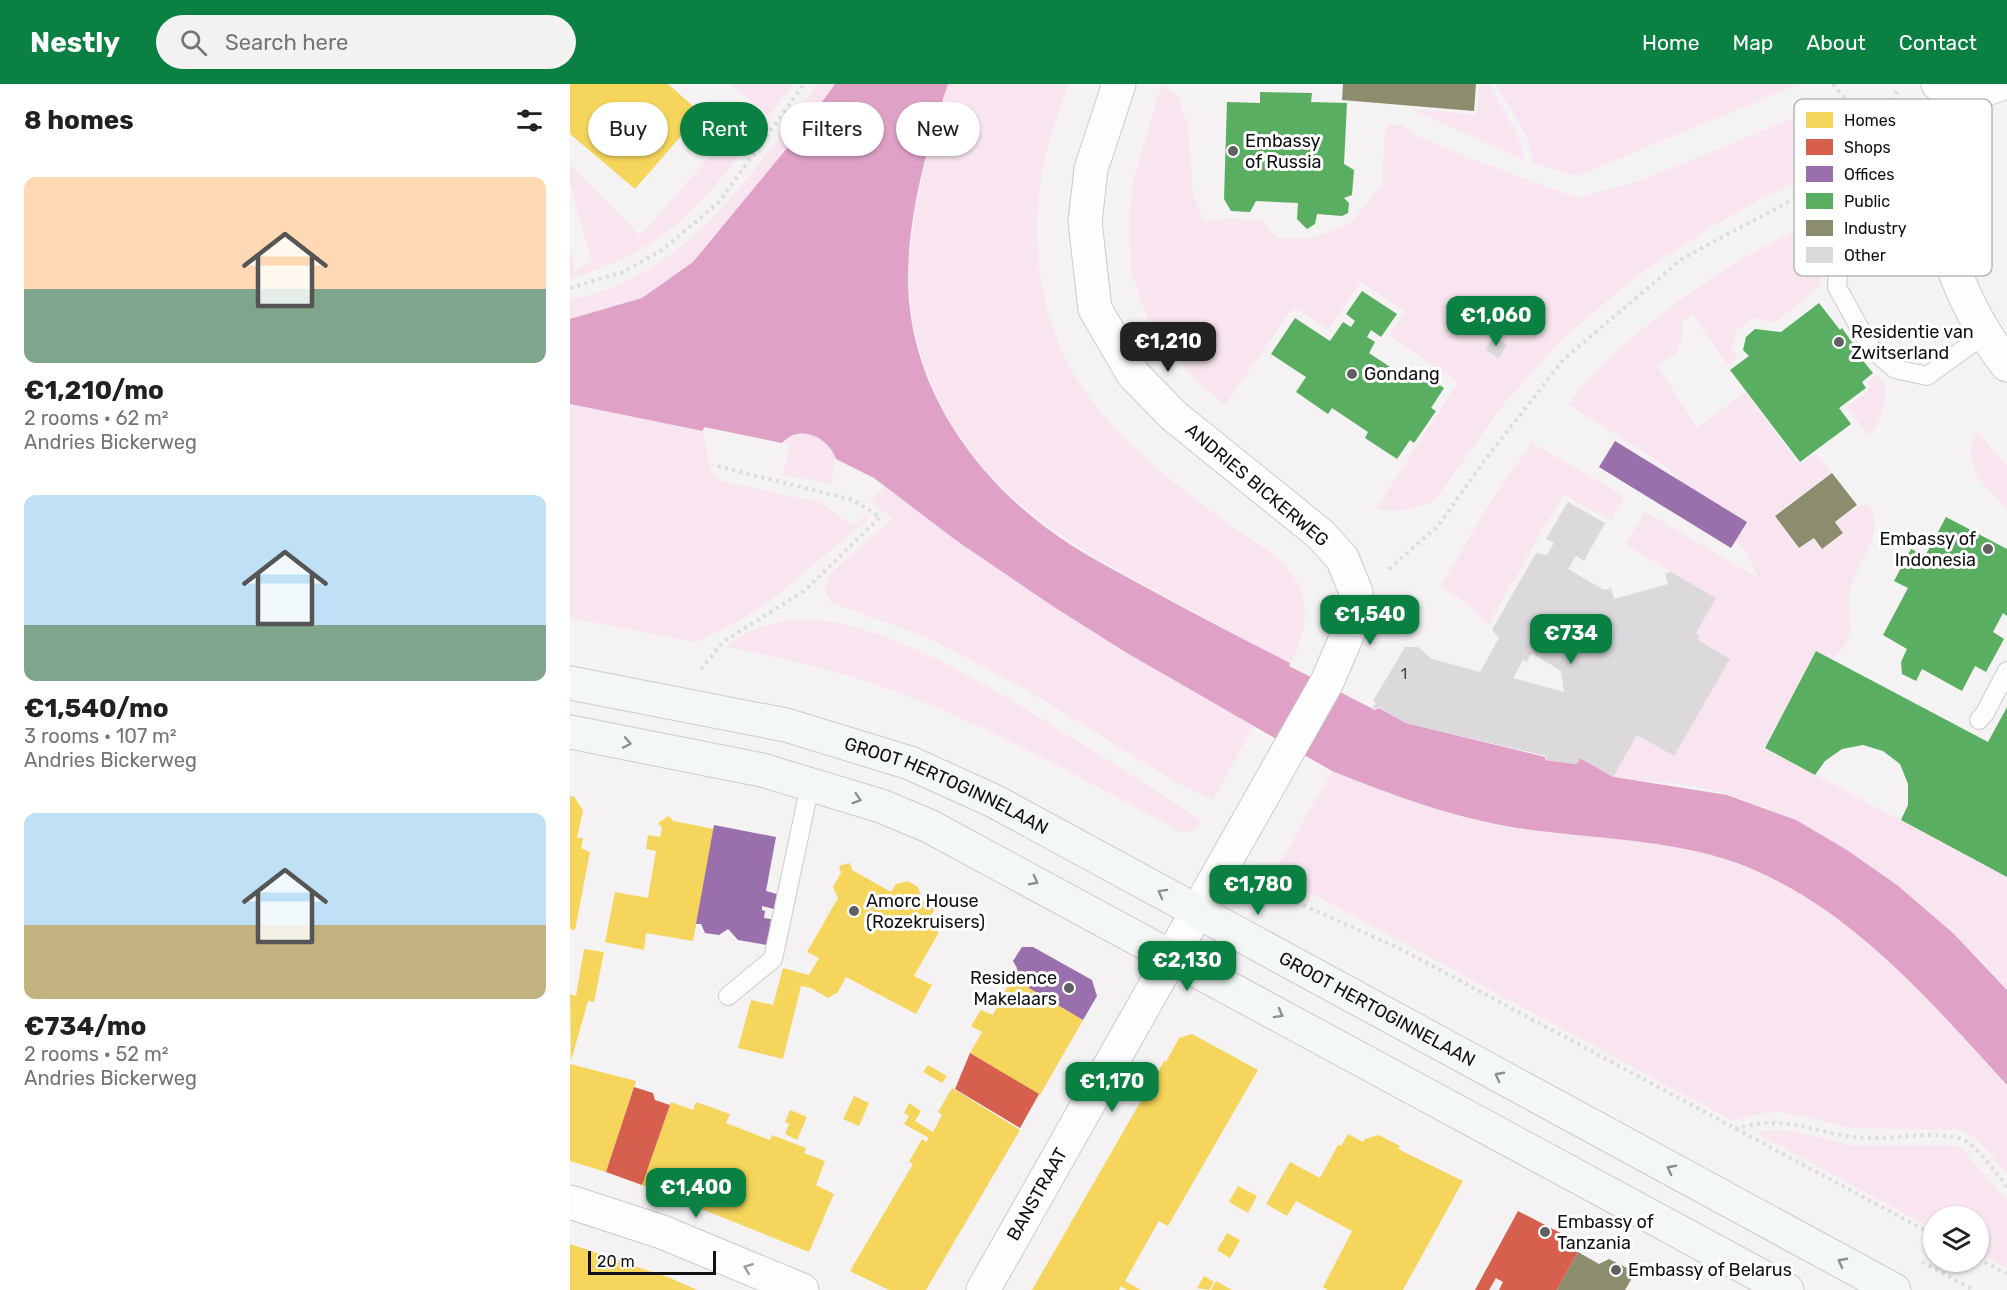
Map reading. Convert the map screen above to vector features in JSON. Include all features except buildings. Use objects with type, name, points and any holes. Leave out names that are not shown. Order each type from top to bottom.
[{"type":"main road","name":"GROOT HERTOGINNELAAN","points":[[570,683],[786,725],[910,763],[993,801],[1894,1290]]},
{"type":"main road","points":[[570,732],[762,770],[880,806],[929,826],[1787,1290]]},
{"type":"street","name":"ANDRIES BICKERWEG","points":[[1119,84],[1091,169],[1085,222],[1095,309],[1133,374],[1174,416],[1320,534],[1342,558],[1356,592]]},
{"type":"street","points":[[1947,86],[1980,91],[2001,84]]},
{"type":"street","points":[[1958,276],[1985,334],[2007,365]]},
{"type":"street","points":[[1196,912],[1216,881],[1327,682],[1348,633],[1356,592]]},
{"type":"street","name":"BANSTRAAT","points":[[983,1290],[1196,912]]},
{"type":"street","points":[[570,1202],[662,1232],[802,1290]]},
{"type":"lane","points":[[1838,276],[1837,287],[1870,347],[1895,369],[1928,376],[1985,334]]},
{"type":"lane","points":[[1979,720],[2007,671]]},
{"type":"lane","points":[[728,996],[773,959],[810,785]]},
{"type":"path","points":[[570,288],[623,272],[662,250],[719,202],[804,84]]},
{"type":"path","points":[[1833,84],[1846,99]]},
{"type":"path","points":[[1893,99],[1901,84]]},
{"type":"path","points":[[1356,592],[1401,560],[1438,526],[1480,467],[1564,359],[1683,258],[1794,199]]},
{"type":"path","points":[[701,670],[723,642],[804,591],[880,518],[853,500],[713,465]]},
{"type":"path","points":[[1216,881],[1269,890],[1401,949],[1923,1229]]},
{"type":"path","points":[[1735,1129],[1770,1121],[1792,1122],[1842,1136],[1961,1138],[1977,1151],[2007,1187]]},
{"type":"path","points":[[1989,1265],[2007,1274]]},
{"type":"shaded area","points":[[729,84],[793,84],[769,116],[768,102],[752,102]]},
{"type":"shaded area","points":[[817,84],[835,84],[822,102],[804,102]]},
{"type":"shaded area","points":[[835,84],[948,84],[942,102],[896,102],[896,156],[926,156],[911,230],[908,280],[912,321],[921,361],[937,398],[957,434],[981,467],[1009,497],[1040,523],[1092,558],[1290,663],[1289,666],[1375,710],[1379,708],[1406,723],[1545,757],[1545,760],[1576,764],[1580,758],[1614,777],[1727,795],[1796,820],[1847,850],[1897,885],[1953,933],[2007,990],[2007,1085],[1948,1020],[1885,958],[1815,903],[1778,881],[1737,863],[1684,849],[1494,824],[1424,805],[1332,771],[1127,653],[1054,607],[957,541],[874,478],[836,459],[821,439],[797,434],[782,443],[704,427],[703,431],[570,404],[570,319],[642,298],[693,262],[780,156],[884,156],[884,102],[822,102]]},
{"type":"shaded area","points":[[947,84],[1068,84],[1047,149],[1039,193],[1039,263],[1042,286],[1053,329],[1066,360],[1083,389],[1126,440],[1177,485],[1266,550],[1291,572],[1301,592],[1305,612],[1303,632],[1291,663],[1118,570],[1051,528],[1020,504],[993,478],[968,449],[946,415],[917,342],[910,304],[910,255],[916,205],[927,156],[980,156],[980,102],[942,102]]},
{"type":"shaded area","points":[[1479,84],[1490,84],[1519,139],[1524,160],[1411,109],[1477,115]]},
{"type":"shaded area","points":[[1496,84],[1799,84],[1577,176],[1533,163],[1527,137]]},
{"type":"shaded area","points":[[1161,86],[1178,96],[1188,127],[1193,194],[1204,221],[1231,218],[1263,221],[1277,238],[1313,238],[1350,224],[1382,184],[1385,131],[1389,125],[1403,125],[1415,135],[1472,159],[1577,198],[1640,181],[1794,118],[1794,184],[1760,199],[1708,229],[1638,275],[1563,338],[1503,405],[1436,499],[1414,508],[1400,510],[1376,509],[1458,382],[1390,336],[1405,311],[1361,282],[1329,329],[1293,307],[1225,405],[1200,384],[1160,341],[1147,318],[1131,271],[1129,217],[1134,178]]},
{"type":"shaded area","points":[[780,135],[780,156],[693,262],[642,298],[570,319],[570,300],[611,288],[649,269],[682,245],[713,217],[765,156],[768,156],[768,152]]},
{"type":"shaded area","points":[[710,156],[739,156],[708,194],[689,213],[650,244],[627,257],[570,279],[570,251],[575,270],[592,262],[570,184],[570,165],[640,236]]},
{"type":"shaded area","points":[[1794,232],[1794,276],[1822,276],[1819,287],[1774,323],[1753,318],[1737,330],[1732,348],[1738,357],[1728,365],[1692,314],[1682,321],[1682,338],[1675,355],[1657,365],[1697,428],[1745,392],[1800,465],[1816,453],[1831,473],[1774,515],[1799,549],[1814,539],[1821,550],[1844,534],[1836,522],[1862,504],[1868,505],[1872,510],[1874,522],[1871,543],[1850,590],[1848,640],[1832,659],[1816,651],[1764,748],[2007,877],[2007,988],[1946,927],[1913,898],[1843,848],[1806,827],[1767,809],[1713,790],[1613,777],[1637,735],[1674,756],[1730,659],[1698,640],[1701,636],[1696,633],[1716,598],[1626,545],[1645,512],[1758,578],[1745,549],[1707,515],[1667,467],[1568,404],[1591,377],[1650,323],[1719,273]]},
{"type":"shaded area","points":[[1876,375],[1885,384],[1885,399],[1880,418],[1869,436],[1847,407],[1871,388],[1868,382]]},
{"type":"shaded area","points":[[570,404],[703,431],[711,473],[721,481],[819,502],[853,526],[866,515],[869,518],[769,602],[733,624],[695,642],[570,618]]},
{"type":"shaded area","points":[[1977,431],[2007,467],[2007,510],[1977,476],[1970,450]]},
{"type":"shaded area","points":[[805,434],[824,440],[833,450],[834,465],[831,484],[783,475],[790,445],[782,443],[793,435]]},
{"type":"shaded area","points":[[1532,443],[1624,496],[1611,521],[1563,494],[1488,625],[1460,598],[1441,586],[1486,509]]},
{"type":"shaded area","points":[[884,487],[1054,607],[1188,689],[1254,725],[1213,800],[1181,785],[1029,691],[927,637],[832,603],[825,591],[829,576],[894,518],[870,502]]},
{"type":"shaded area","points":[[801,619],[833,622],[867,631],[935,658],[1031,713],[1201,821],[1195,829],[1183,833],[995,734],[917,700],[840,673],[727,647],[743,635],[761,627]]},
{"type":"shaded area","points":[[1332,771],[1424,805],[1494,824],[1545,832],[1629,840],[1710,855],[1737,863],[1778,881],[1815,903],[1851,929],[1917,988],[2007,1085],[2007,1173],[1981,1143],[1963,1130],[1850,1128],[1783,1112],[1762,1113],[1733,1121],[1289,881],[1279,872],[1279,864]]},
{"type":"shaded area","points":[[1767,1130],[1792,1131],[1854,1146],[1955,1146],[1962,1149],[2007,1201],[2007,1268],[1989,1258],[1989,1206],[1923,1206],[1923,1224],[1756,1133]]},
{"type":"place","name":"Embassy of Russia","points":[[1233,151]]},
{"type":"place","name":"Residentie van Zwitserland","points":[[1839,342]]},
{"type":"place","name":"Gondang","points":[[1352,374]]},
{"type":"place","name":"Embassy of Indonesia","points":[[1988,549]]},
{"type":"place","name":"Amorc House (Rozekruisers)","points":[[854,911]]},
{"type":"place","name":"Residence Makelaars","points":[[1069,988]]},
{"type":"place","name":"Embassy of Tanzania","points":[[1545,1232]]},
{"type":"place","name":"Embassy of Belarus","points":[[1616,1270]]}]
